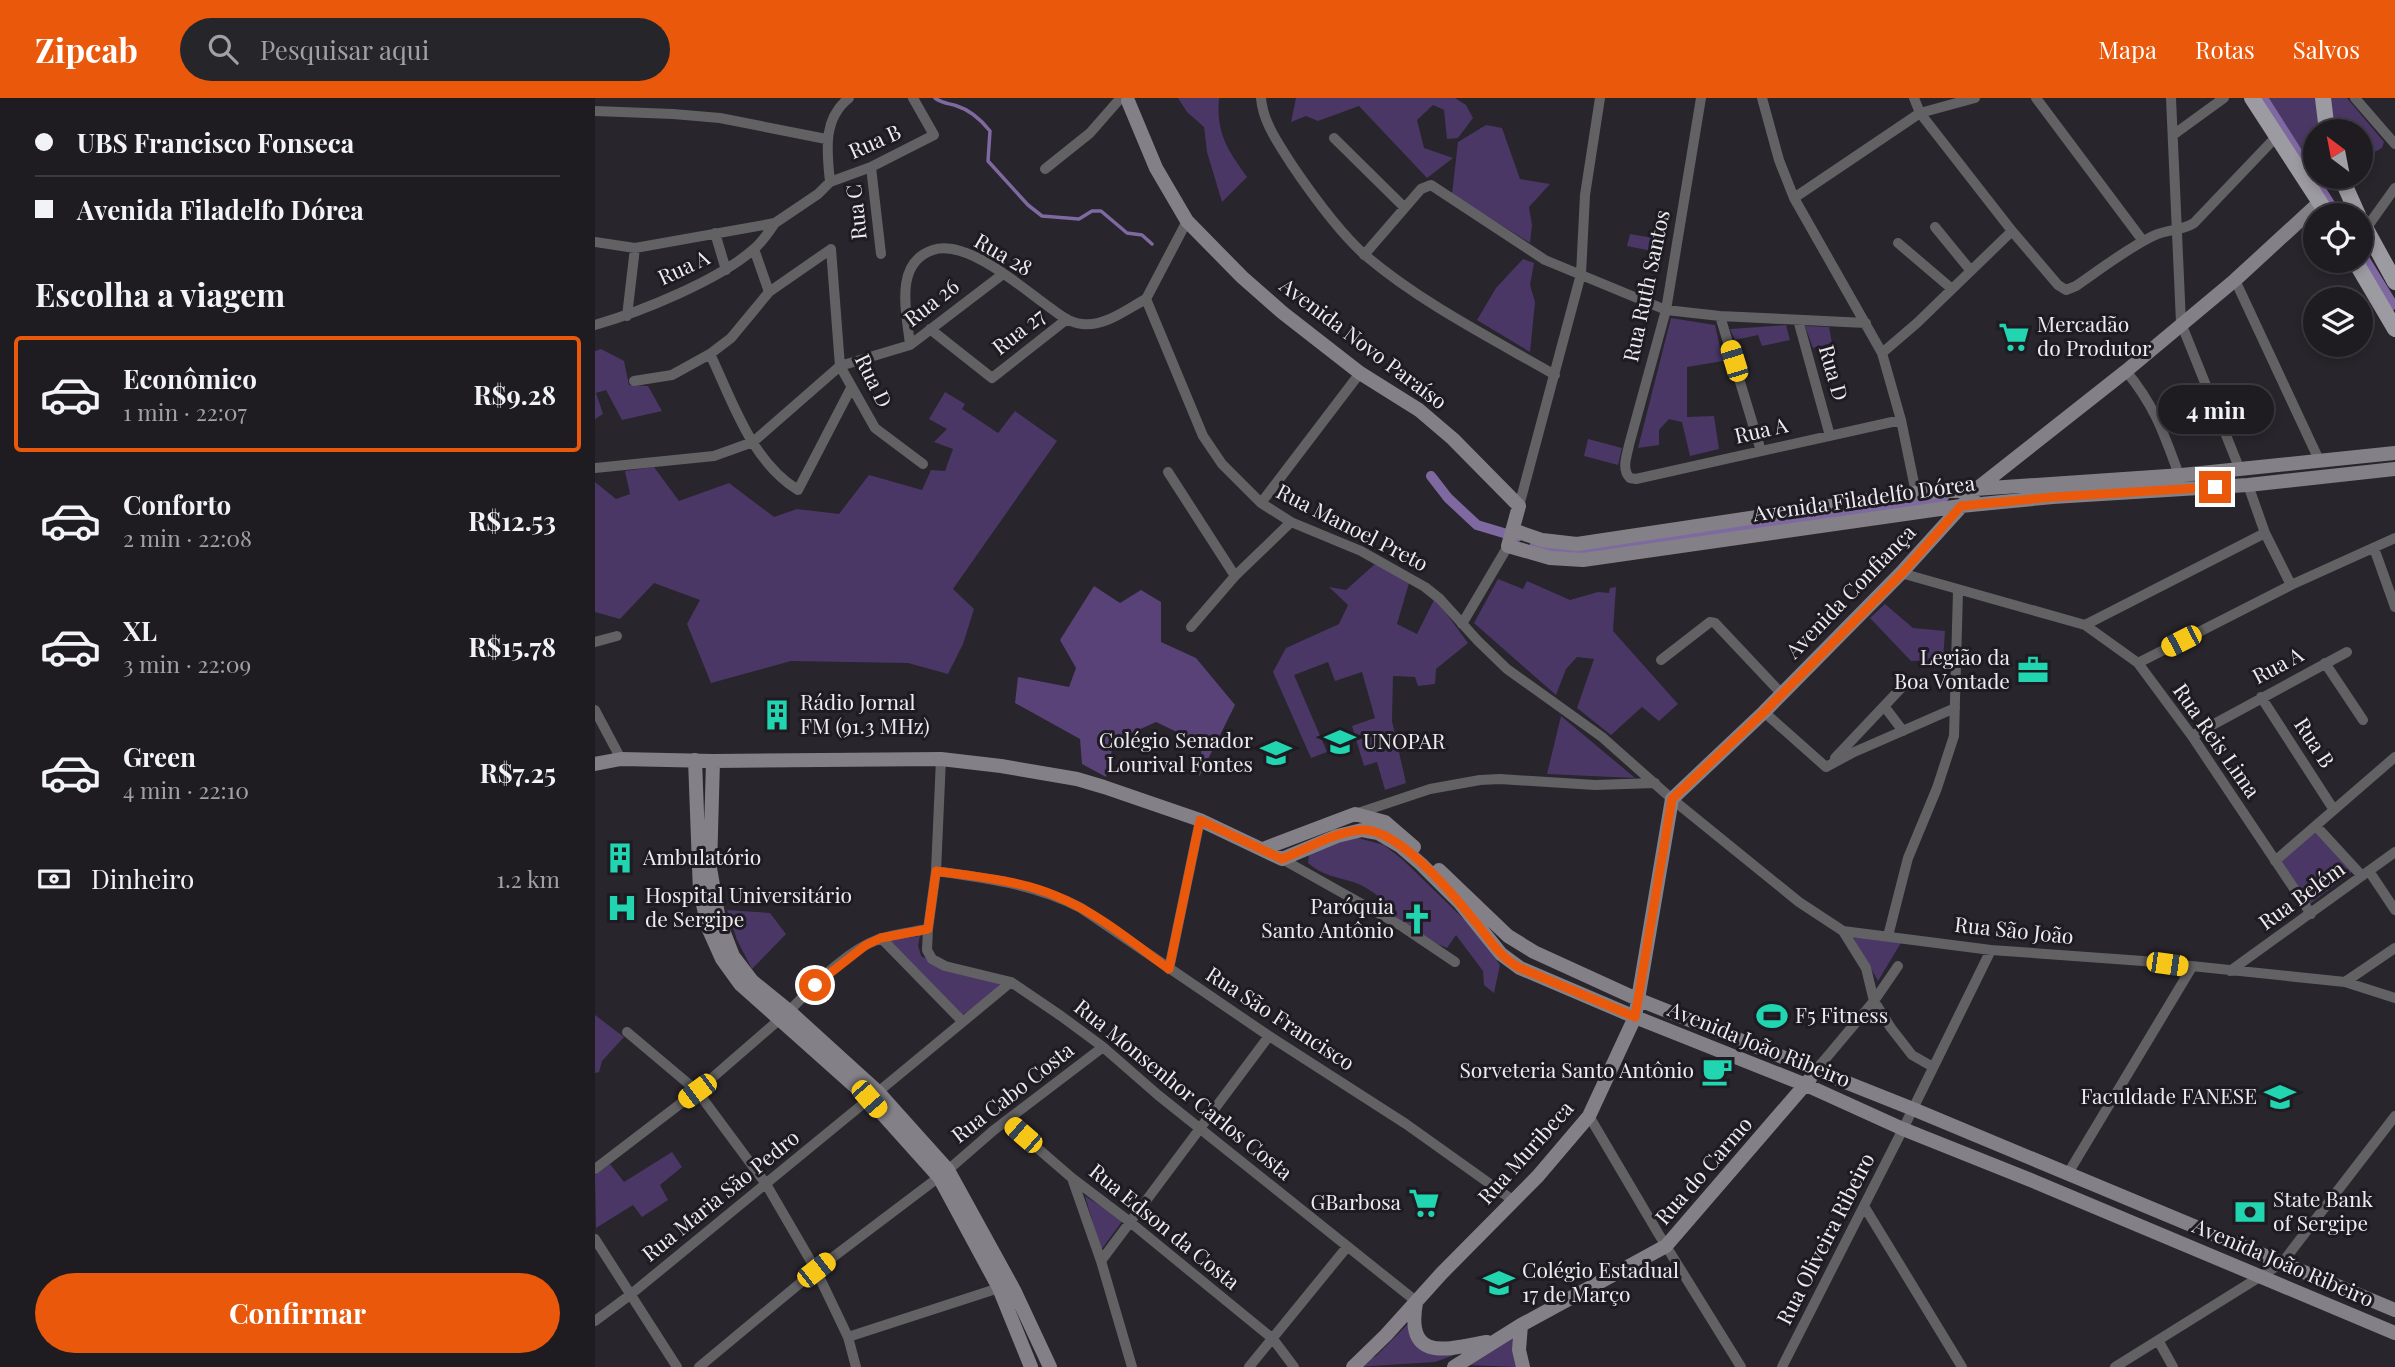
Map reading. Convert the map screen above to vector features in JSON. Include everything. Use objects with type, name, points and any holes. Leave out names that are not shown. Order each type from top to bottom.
[{"type":"main road","points":[[2252,98],[2321,203]]},
{"type":"main road","points":[[2323,98],[2326,119]]},
{"type":"main road","points":[[2373,242],[2395,282]]},
{"type":"main road","points":[[2362,273],[2392,322]]},
{"type":"street","name":"Rua B","points":[[830,182],[871,167],[935,135],[913,98]]},
{"type":"street","points":[[1261,98],[1264,116],[1276,141],[1334,220],[1364,254],[1446,312],[1555,375]]},
{"type":"street","points":[[1462,624],[1511,538],[1555,375],[1581,274],[1585,195],[1600,98]]},
{"type":"street","name":"Rua Ruth Santos","points":[[1630,478],[1625,470],[1629,445],[1666,310],[1701,98]]},
{"type":"street","points":[[1762,98],[1779,160],[1794,198],[1882,353],[1901,420],[1916,493]]},
{"type":"street","points":[[1914,98],[1920,113],[2012,231],[2060,287],[2069,290],[2143,241],[2161,232],[2187,228],[2194,223],[2277,137]]},
{"type":"street","points":[[1794,198],[1920,113],[1975,98]]},
{"type":"street","points":[[2036,98],[2143,241]]},
{"type":"street","points":[[2171,98],[2181,323],[2240,470]]},
{"type":"street","points":[[2173,135],[2224,98]]},
{"type":"street","points":[[2355,98],[2395,143]]},
{"type":"street","points":[[595,242],[635,248],[775,223],[818,194],[830,182],[826,139],[844,99]]},
{"type":"street","points":[[1045,169],[1090,133],[1123,99]]},
{"type":"street","name":"Avenida Novo Paraíso","points":[[1123,99],[1156,168],[1187,221],[1273,304],[1360,373],[1429,418],[1519,506]]},
{"type":"street","points":[[595,111],[720,118],[826,139]]},
{"type":"street","points":[[1334,138],[1404,207]]},
{"type":"street","name":"Rua C","points":[[871,167],[881,254]]},
{"type":"street","points":[[1364,254],[1404,207],[1423,187],[1429,185],[1436,186],[1533,253],[1666,310],[1720,316],[1866,323]]},
{"type":"street","points":[[2373,211],[2395,188]]},
{"type":"street","points":[[1067,319],[1083,325],[1104,321],[1146,299],[1187,221]]},
{"type":"street","name":"Rua A","points":[[595,325],[627,316],[726,270],[754,249],[775,223]]},
{"type":"street","name":"Avenida Confiança","points":[[1672,799],[1764,712],[1902,573],[1977,489],[2303,225]]},
{"type":"street","points":[[1935,227],[1971,271]]},
{"type":"street","points":[[1882,353],[2012,231]]},
{"type":"street","points":[[715,233],[726,270]]},
{"type":"street","points":[[1898,243],[1952,289]]},
{"type":"street","points":[[627,316],[635,248]]},
{"type":"street","name":"Rua 28","points":[[910,345],[905,300],[907,276],[911,265],[925,253],[942,248],[966,253],[1003,274],[1067,319]]},
{"type":"street","points":[[634,381],[671,375],[710,354],[731,338],[769,292],[754,249]]},
{"type":"street","name":"Rua D","points":[[769,292],[831,249],[840,366],[875,428],[923,464]]},
{"type":"street","name":"Rua 26","points":[[840,366],[910,345],[1003,274]]},
{"type":"street","points":[[2235,280],[2320,462]]},
{"type":"street","name":"Rua Manoel Preto","points":[[1146,299],[1203,436],[1223,464],[1261,503],[1291,522],[1361,551],[1397,570],[1440,599],[1507,669],[1602,737],[1672,799]]},
{"type":"street","points":[[1720,316],[1761,451]]},
{"type":"street","name":"Rua 27","points":[[930,328],[992,378],[1067,319]]},
{"type":"street","name":"Rua D","points":[[1798,320],[1830,436]]},
{"type":"street","points":[[710,354],[753,442],[772,470],[798,490],[851,388]]},
{"type":"street","points":[[595,468],[714,456],[753,442],[840,366]]},
{"type":"street","points":[[2126,371],[2144,393],[2158,417],[2179,475]]},
{"type":"street","points":[[1261,503],[1360,373]]},
{"type":"street","name":"Rua A","points":[[1630,478],[1901,420]]},
{"type":"street","name":"Avenida Filadelfo Dórea","points":[[1511,538],[1577,544],[1916,493],[2240,470],[2395,453]]},
{"type":"street","name":"Avenida Filadelfo Dórea","points":[[1511,538],[1550,558],[1583,560],[1962,505],[2248,485],[2395,469]]},
{"type":"street","points":[[1168,472],[1234,576]]},
{"type":"street","points":[[2248,485],[2265,533],[2291,585]]},
{"type":"street","points":[[1191,627],[1234,576],[1291,522]]},
{"type":"street","points":[[2085,625],[2265,533]]},
{"type":"street","points":[[2138,663],[2291,585],[2395,538]]},
{"type":"street","points":[[2374,548],[2395,607]]},
{"type":"street","name":"Rua Reis Lima","points":[[1902,573],[2085,625],[2138,663],[2192,736],[2311,915]]},
{"type":"street","points":[[1888,936],[1913,843],[1948,758],[1954,736],[1958,591]]},
{"type":"street","points":[[1661,660],[1710,622],[1715,623],[1781,693]]},
{"type":"street","points":[[595,642],[617,636]]},
{"type":"street","name":"Rua A","points":[[2192,736],[2347,652]]},
{"type":"street","points":[[2325,663],[2363,720]]},
{"type":"street","points":[[1826,767],[1904,685]]},
{"type":"street","name":"Rua B","points":[[2261,697],[2334,810]]},
{"type":"street","points":[[1884,706],[1903,731]]},
{"type":"street","points":[[1826,767],[1852,752],[1955,708]]},
{"type":"street","points":[[595,710],[621,759]]},
{"type":"street","points":[[1764,712],[1826,767]]},
{"type":"street","points":[[2275,861],[2395,757]]},
{"type":"street","points":[[595,764],[621,759],[941,759],[1077,779],[1200,820],[1263,849],[1403,927],[1455,962]]},
{"type":"street","points":[[595,1169],[697,1091],[854,953],[881,938],[928,929],[936,871],[941,759]]},
{"type":"street","points":[[695,760],[698,872],[702,907],[715,945],[728,970],[785,1015],[874,1096],[944,1173],[1014,1290],[1050,1367]]},
{"type":"street","points":[[713,761],[709,851],[714,898],[733,956],[764,998]]},
{"type":"street","points":[[1263,849],[1430,789],[1480,780],[1509,779],[1595,785],[1655,783]]},
{"type":"street","name":"Rua São João","points":[[1672,799],[1799,902],[1843,931],[1991,950],[2143,961],[2346,982],[2395,998]]},
{"type":"street","name":"Rua Muribeca","points":[[1353,1367],[1387,1335],[1441,1273],[1514,1201],[1589,1116],[1635,1017],[1672,799]]},
{"type":"street","name":"Avenida João Ribeiro","points":[[1355,814],[1381,820],[1394,829],[1457,886],[1499,929],[1520,944],[1637,999],[1913,1109],[2395,1310]]},
{"type":"street","points":[[1169,969],[1200,820]]},
{"type":"street","points":[[2316,826],[2366,874],[2395,910]]},
{"type":"street","name":"Avenida João Ribeiro","points":[[1282,859],[1345,834],[1362,830],[1378,833],[1400,846],[1451,893],[1507,960],[1532,974],[1806,1085],[1903,1129],[2395,1333]]},
{"type":"street","name":"Rua Belém","points":[[2230,971],[2395,852]]},
{"type":"street","name":"Rua São Francisco","points":[[936,871],[1006,881],[1055,895],[1098,918],[1269,1036],[1406,1124],[1514,1201]]},
{"type":"street","name":"Rua Monsenhor Carlos Costa","points":[[928,929],[928,953],[938,963],[1011,982],[1103,1047],[1416,1302]]},
{"type":"street","points":[[1843,931],[1866,968],[1874,1001],[1908,1051],[1933,1067]]},
{"type":"street","points":[[881,938],[962,1021]]},
{"type":"street","points":[[2346,982],[2395,948]]},
{"type":"street","points":[[1913,1109],[1991,950]]},
{"type":"street","name":"Rua do Carmo","points":[[1454,1367],[1521,1325],[1666,1246],[1806,1085],[1874,1001],[1898,966]]},
{"type":"street","points":[[2067,1175],[2192,967]]},
{"type":"street","name":"Rua Maria São Pedro","points":[[595,1321],[1011,982]]},
{"type":"street","points":[[627,1032],[697,1091],[766,1184],[816,1270],[848,1337],[856,1367]]},
{"type":"street","points":[[1101,1261],[1269,1036]]},
{"type":"street","name":"Rua Cabo Costa","points":[[699,1367],[816,1270],[1103,1047]]},
{"type":"street","name":"Rua Oliveira Ribeiro","points":[[1782,1367],[1913,1109]]},
{"type":"street","points":[[1589,1116],[1741,1367]]},
{"type":"street","points":[[2115,1367],[2282,1263],[2395,1116]]},
{"type":"street","name":"Rua Edson da Costa","points":[[1006,1121],[1072,1178],[1273,1339],[1294,1367]]},
{"type":"street","points":[[944,1173],[999,1288],[1031,1367]]},
{"type":"street","points":[[1072,1178],[1101,1261],[1132,1367]]},
{"type":"street","points":[[1864,1206],[1962,1367]]},
{"type":"street","points":[[595,1239],[677,1367]]},
{"type":"street","points":[[1249,1367],[1347,1247]]},
{"type":"street","points":[[848,1337],[999,1288]]},
{"type":"street","points":[[1416,1302],[1413,1322],[1415,1332],[1427,1347],[1444,1349],[1495,1340]]},
{"type":"street","points":[[1521,1325],[1519,1350],[1523,1367]]},
{"type":"street","points":[[2158,1340],[2173,1367]]},
{"type":"shaded area","points":[[1178,98],[1219,98],[1219,121],[1224,140],[1247,177],[1222,202],[1207,152],[1204,127],[1187,112]]},
{"type":"shaded area","points":[[1296,98],[1455,98],[1466,105],[1473,118],[1458,138],[1447,139],[1444,110],[1433,105],[1417,120],[1424,148],[1453,158],[1427,178],[1359,106],[1318,121],[1306,116],[1291,122]]},
{"type":"shaded area","points":[[2263,98],[2347,98],[2365,119],[2303,119],[2303,158]]},
{"type":"shaded area","points":[[1486,125],[1502,128],[1520,179],[1550,184],[1529,207],[1532,225],[1530,243],[1452,194],[1458,142]]},
{"type":"shaded area","points":[[2373,129],[2384,142],[2382,148],[2373,153]]},
{"type":"shaded area","points":[[1630,234],[1665,240],[1662,253],[1627,246]]},
{"type":"shaded area","points":[[1523,259],[1534,263],[1530,285],[1535,302],[1530,352],[1477,320],[1496,288]]},
{"type":"shaded area","points":[[1671,318],[1715,325],[1723,361],[1687,367],[1687,417],[1714,416],[1719,449],[1690,456],[1682,422],[1669,419],[1659,430],[1659,445],[1638,448]]},
{"type":"shaded area","points":[[1786,325],[1790,340],[1762,346],[1758,335],[1735,340],[1730,329]]},
{"type":"shaded area","points":[[1805,326],[1829,327],[1832,343],[1813,348]]},
{"type":"shaded area","points":[[601,349],[624,361],[629,385],[648,386],[662,411],[622,420],[606,390],[596,393],[603,414],[595,419],[595,351]]},
{"type":"shaded area","points":[[945,392],[965,404],[962,409],[998,433],[1015,411],[1057,441],[953,589],[974,609],[963,644],[948,674],[908,663],[791,661],[711,683],[687,624],[700,600],[654,583],[620,619],[595,612],[595,482],[616,499],[630,494],[625,471],[654,467],[679,501],[729,483],[774,517],[797,509],[839,514],[869,475],[922,490],[931,470],[945,471],[953,449],[934,442],[947,429],[929,419]]},
{"type":"shaded area","points":[[1588,439],[1622,448],[1618,465],[1584,456]]},
{"type":"shaded area","points":[[1375,564],[1409,583],[1397,624],[1417,634],[1435,598],[1468,643],[1436,669],[1435,684],[1418,686],[1415,677],[1393,676],[1392,721],[1406,783],[1385,790],[1377,762],[1364,766],[1352,726],[1375,718],[1362,672],[1335,681],[1328,662],[1294,675],[1327,752],[1311,758],[1273,672],[1286,648],[1339,624],[1348,605],[1329,587],[1346,590]]},
{"type":"shaded area","points":[[1498,579],[1523,589],[1527,581],[1570,600],[1598,592],[1609,593],[1610,588],[1616,587],[1613,631],[1678,704],[1659,721],[1642,707],[1611,735],[1577,708],[1594,659],[1577,657],[1566,669],[1556,695],[1474,623]]},
{"type":"shaded area","points":[[1094,586],[1120,603],[1141,590],[1161,602],[1161,642],[1196,658],[1235,705],[1199,777],[1202,744],[1156,722],[1114,741],[1106,777],[1082,764],[1080,739],[1015,703],[1018,677],[1069,687],[1076,668],[1060,640]]},
{"type":"shaded area","points":[[1885,604],[1913,628],[1945,631],[1943,660],[1911,661],[1870,618]]},
{"type":"shaded area","points":[[1561,716],[1635,778],[1547,774]]},
{"type":"shaded area","points":[[2320,826],[2354,870],[2309,905],[2276,861]]},
{"type":"shaded area","points":[[1358,838],[1384,845],[1476,931],[1500,965],[1494,993],[1484,985],[1483,971],[1456,935],[1447,948],[1428,940],[1389,913],[1386,902],[1368,889],[1325,873],[1308,863],[1309,855],[1338,841]]},
{"type":"shaded area","points":[[727,910],[770,913],[786,934],[752,969],[737,940]]},
{"type":"shaded area","points":[[920,936],[918,945],[921,956],[952,972],[1005,985],[958,1018],[884,941]]},
{"type":"shaded area","points":[[1853,937],[1902,941],[1878,981]]},
{"type":"shaded area","points":[[595,1015],[624,1037],[602,1061],[599,1072],[595,1073]]},
{"type":"shaded area","points":[[672,1152],[682,1167],[660,1185],[668,1200],[642,1217],[633,1205],[596,1228],[595,1175],[610,1164],[624,1182]]},
{"type":"shaded area","points":[[1085,1196],[1123,1220],[1101,1250]]},
{"type":"shaded area","points":[[1410,1322],[1412,1333],[1453,1352],[1454,1355],[1435,1362],[1356,1367],[1376,1356]]},
{"type":"shaded area","points":[[1516,1335],[1512,1351],[1516,1367],[1466,1365]]},
{"type":"waterway","points":[[935,98],[967,110],[987,127],[990,131],[988,161],[1028,205],[1042,216],[1079,219],[1092,211],[1101,211],[1127,233],[1142,235],[1152,244]]},
{"type":"waterway","points":[[2263,98],[2329,203]]},
{"type":"waterway","points":[[2373,272],[2393,305]]},
{"type":"waterway","points":[[1431,476],[1448,498],[1477,525],[1517,537]]},
{"type":"waterway","points":[[1535,545],[1572,554],[1944,497]]},
{"type":"place","name":"Mercadão do Produtor","points":[[2014,337]]},
{"type":"place","name":"Legião da Boa Vontade","points":[[2033,670]]},
{"type":"place","name":"Rádio Jornal FM (91.3 MHz)","points":[[777,715]]},
{"type":"place","name":"UNOPAR","points":[[1340,742]]},
{"type":"place","name":"Colégio Senador Lourival Fontes","points":[[1276,753]]},
{"type":"place","name":"Ambulatório","points":[[620,858]]},
{"type":"place","name":"Hospital Universitário de Sergipe","points":[[622,908]]},
{"type":"place","name":"Paróquia Santo Antônio","points":[[1417,919]]},
{"type":"place","name":"F5 Fitness","points":[[1772,1016]]},
{"type":"place","name":"Sorveteria Santo Antônio","points":[[1717,1071]]},
{"type":"place","name":"Faculdade FANESE","points":[[2280,1097]]},
{"type":"place","name":"GBarbosa","points":[[1424,1203]]},
{"type":"place","name":"State Bank of Sergipe","points":[[2250,1212]]},
{"type":"place","name":"Colégio Estadual 17 de Março","points":[[1499,1283]]},
{"type":"route","points":[[815,985],[866,945],[881,938],[928,929],[936,871],[1006,881],[1055,895],[1098,918],[1169,969],[1200,820],[1282,859],[1337,836],[1362,830],[1378,833],[1400,846],[1421,864],[1460,903],[1500,954],[1513,965],[1635,1017],[1672,799],[1764,712],[1902,573],[1961,506],[2053,497],[2215,487]]}]
